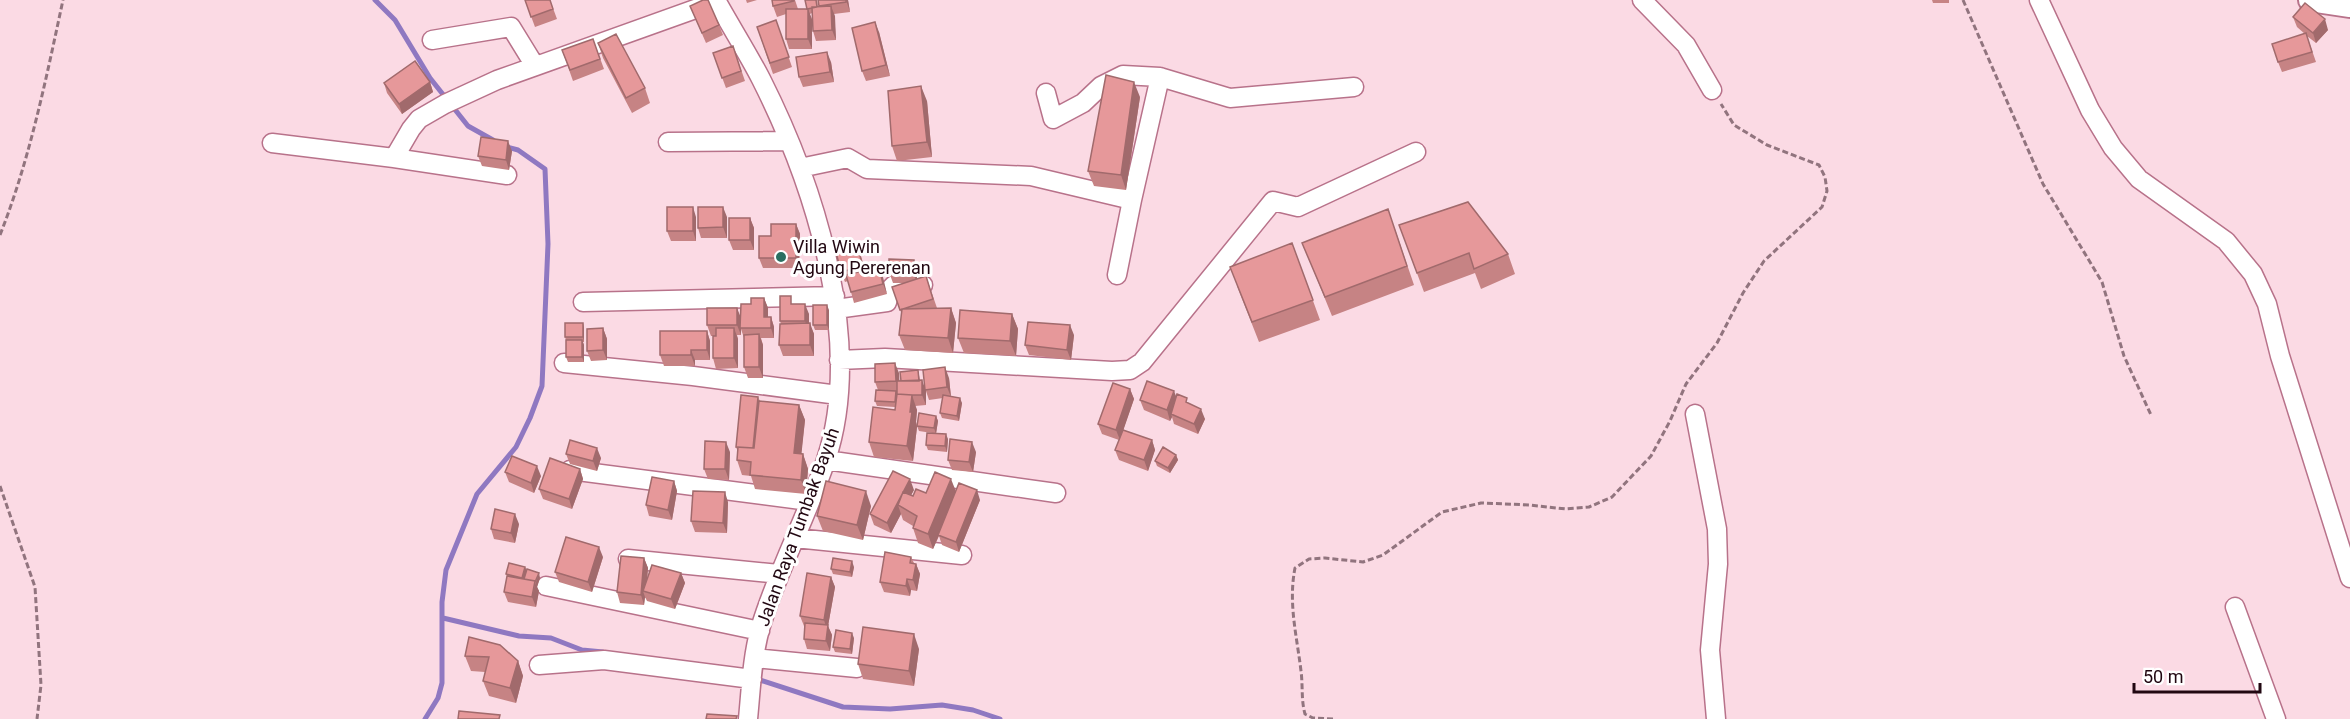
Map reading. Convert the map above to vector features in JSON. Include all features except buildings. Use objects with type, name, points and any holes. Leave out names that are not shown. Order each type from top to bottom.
[{"type":"main road","points":[[2310,0],[2350,6]]},
{"type":"street","points":[[1642,0],[1686,45],[1712,90]]},
{"type":"street","points":[[2039,0],[2090,110],[2113,148],[2139,179],[2226,241],[2253,274],[2267,304],[2280,356],[2350,578]]},
{"type":"street","points":[[394,158],[419,120],[446,104],[497,80],[717,1]]},
{"type":"street","name":"Jalan Raya Tumbak Bayuh","points":[[717,1],[761,79],[811,198],[835,303],[839,360],[835,424],[826,460],[778,574],[760,631],[753,668],[748,718]]},
{"type":"street","points":[[432,40],[511,27],[535,66]]},
{"type":"street","points":[[1046,93],[1053,119],[1083,103],[1101,86],[1123,75],[1160,77],[1230,98],[1354,87]]},
{"type":"street","points":[[1117,275],[1160,77]]},
{"type":"street","points":[[668,142],[788,141]]},
{"type":"street","points":[[272,143],[507,175]]},
{"type":"street","points":[[839,360],[885,358],[1112,371],[1130,370],[1142,362],[1273,201],[1298,207],[1416,152]]},
{"type":"street","points":[[800,168],[848,158],[867,169],[1031,176],[1132,200]]},
{"type":"street","points":[[583,302],[887,302],[894,285],[929,285]]},
{"type":"street","points":[[564,363],[693,376],[838,395]]},
{"type":"street","points":[[1695,414],[1717,529],[1718,564],[1710,650],[1716,719]]},
{"type":"street","points":[[826,460],[1056,494]]},
{"type":"street","points":[[570,470],[809,501]]},
{"type":"street","points":[[795,538],[962,555]]},
{"type":"street","points":[[628,559],[778,574]]},
{"type":"street","points":[[546,586],[760,631]]},
{"type":"street","points":[[2235,607],[2276,719]]},
{"type":"street","points":[[539,665],[604,660],[753,668],[857,668]]},
{"type":"street","points":[[727,719],[748,718]]},
{"type":"path","points":[[0,235],[39,112],[63,0]]},
{"type":"path","points":[[1963,0],[2043,184],[2102,282],[2124,356],[2151,415]]},
{"type":"path","points":[[1333,719],[1312,718],[1305,714],[1302,704],[1302,674],[1293,606],[1292,585],[1295,568],[1308,560],[1325,558],[1363,562],[1383,555],[1442,512],[1481,503],[1529,504],[1566,509],[1589,507],[1612,496],[1651,456],[1686,384],[1717,343],[1743,292],[1764,261],[1822,207],[1827,191],[1825,177],[1819,165],[1767,145],[1734,125],[1712,90]]},
{"type":"path","points":[[0,486],[35,587],[42,685],[36,719]]},
{"type":"waterway","points":[[375,0],[395,20],[430,78],[468,126],[493,140]]},
{"type":"waterway","points":[[425,719],[438,698],[442,683],[442,602],[446,570],[477,494],[516,447],[542,386],[548,244],[545,169],[518,150],[507,147]]},
{"type":"waterway","points":[[443,618],[519,636],[551,638],[582,650],[603,652]]},
{"type":"waterway","points":[[757,679],[843,707],[890,709],[942,705],[973,710],[1000,719]]},
{"type":"place","name":"Villa Wiwin Agung Pererenan","points":[[781,257]]}]
